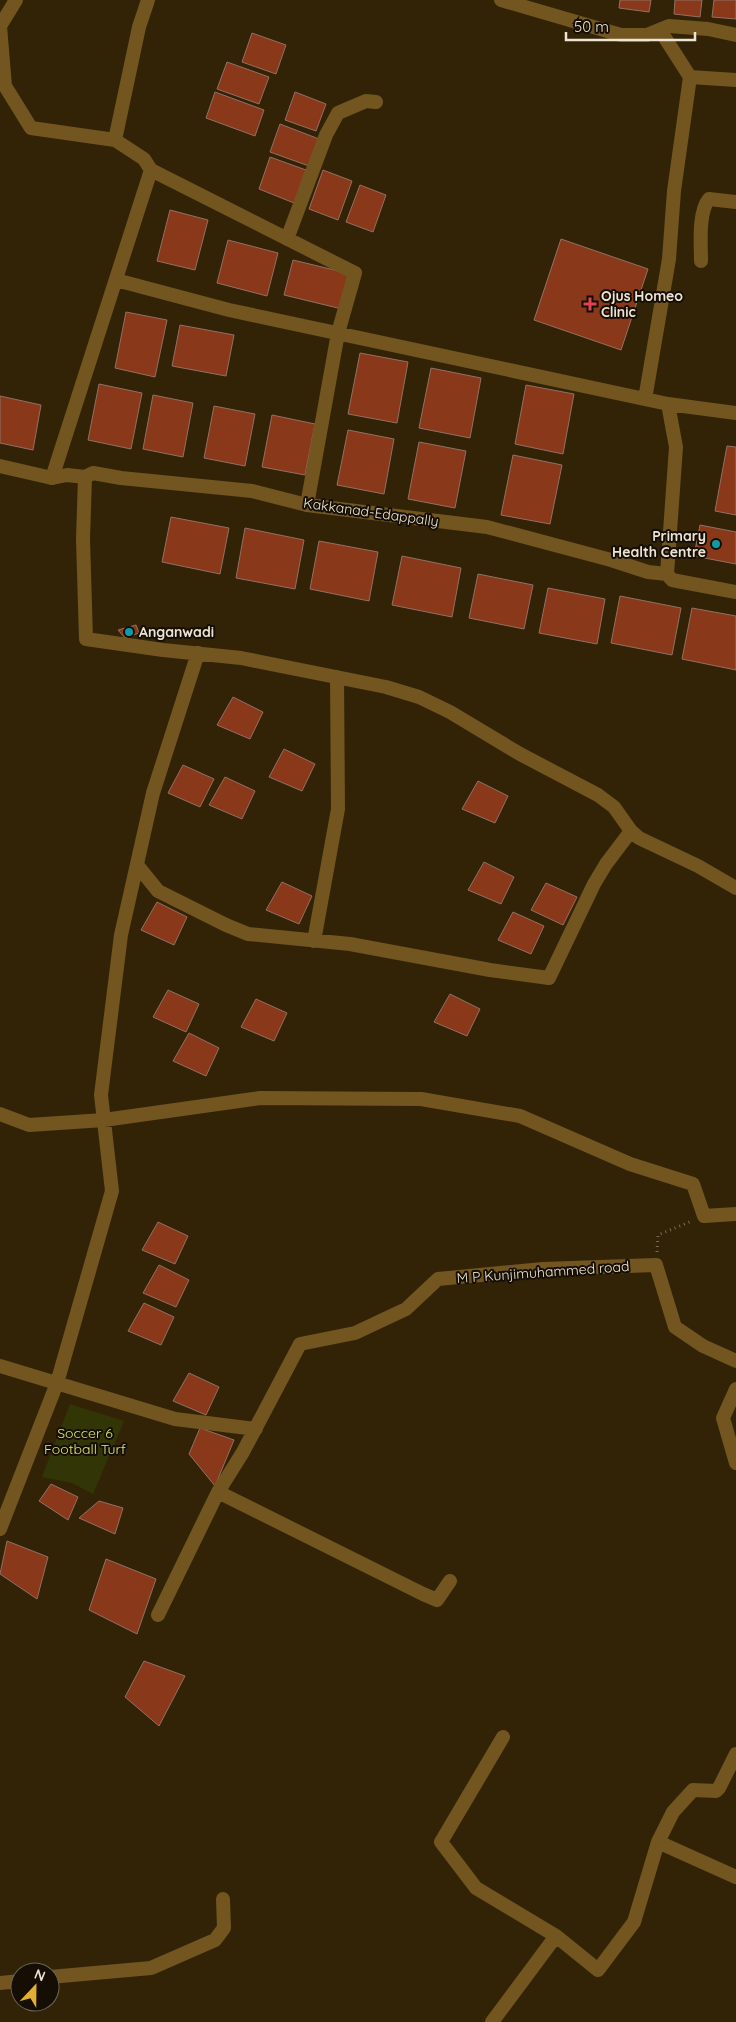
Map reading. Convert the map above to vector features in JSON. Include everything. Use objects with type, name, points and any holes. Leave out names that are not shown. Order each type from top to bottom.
[{"type":"street","points":[[16,0],[0,26],[3,92],[31,128],[115,140],[144,160],[151,170],[354,273],[338,333],[307,505]]},
{"type":"street","points":[[115,140],[139,27],[148,0]]},
{"type":"street","points":[[502,0],[621,35],[647,35],[669,26],[708,29],[736,35]]},
{"type":"street","points":[[645,399],[669,259],[674,191],[690,77],[660,30]]},
{"type":"street","points":[[690,77],[736,80]]},
{"type":"street","points":[[287,239],[326,135],[338,113],[366,101],[376,102]]},
{"type":"street","points":[[52,478],[151,170]]},
{"type":"street","points":[[701,261],[703,212],[708,199],[736,202]]},
{"type":"street","points":[[116,280],[229,310],[668,404],[736,413]]},
{"type":"street","points":[[667,574],[676,446],[668,404]]},
{"type":"street","name":"Kakkanad-Edappally","points":[[0,466],[52,478],[67,475],[85,477],[93,474],[104,474],[121,478],[252,491],[307,505],[486,528],[648,572],[667,574],[672,580],[736,592]]},
{"type":"street","points":[[85,477],[83,539],[86,639],[241,658],[394,689],[420,697],[450,712],[520,754],[598,795],[614,808],[631,831],[639,838],[698,866],[736,888]]},
{"type":"street","points":[[0,1529],[57,1384],[112,1191],[101,1095],[121,934],[153,794],[198,653]]},
{"type":"street","points":[[314,940],[338,809],[337,677]]},
{"type":"street","points":[[137,865],[158,891],[248,934],[350,944],[490,970],[549,978],[594,884],[606,864],[631,831]]},
{"type":"street","points":[[0,1114],[29,1125],[104,1120],[260,1098],[421,1099],[520,1116],[630,1164],[693,1184],[704,1216],[736,1214]]},
{"type":"street","points":[[656,1265],[675,1327],[702,1346],[736,1361]]},
{"type":"street","name":"M P Kunjimuhammed road","points":[[158,1615],[218,1492],[256,1428],[300,1344],[355,1333],[406,1310],[438,1279],[544,1269],[656,1265]]},
{"type":"street","points":[[0,1366],[175,1419],[256,1428]]},
{"type":"street","points":[[736,1389],[723,1418],[736,1463]]},
{"type":"street","points":[[218,1492],[437,1600],[450,1581]]},
{"type":"street","points":[[503,1737],[441,1842],[476,1888],[556,1936],[598,1970],[634,1922],[658,1842],[673,1812],[693,1790],[716,1791],[736,1757]]},
{"type":"street","points":[[658,1842],[736,1877]]},
{"type":"street","points":[[60,1976],[151,1968],[215,1940],[224,1928],[223,1899]]},
{"type":"street","points":[[492,2022],[556,1936]]},
{"type":"path","points":[[656,1265],[658,1235],[704,1216]]},
{"type":"green space","name":"Soccer 6 Football Turf","points":[[70,1404],[124,1421],[93,1494],[72,1483],[42,1477]]},
{"type":"building","points":[[620,0],[651,0],[649,12],[619,8]]},
{"type":"building","points":[[675,0],[702,0],[700,17],[674,14]]},
{"type":"building","points":[[714,0],[736,0],[736,19],[712,17]]},
{"type":"building","points":[[252,33],[286,45],[276,74],[242,62]]},
{"type":"building","points":[[227,62],[269,77],[259,104],[217,89]]},
{"type":"building","points":[[215,92],[264,110],[255,136],[206,118]]},
{"type":"building","points":[[295,92],[326,104],[316,131],[285,120]]},
{"type":"building","points":[[280,124],[319,139],[309,166],[270,152]]},
{"type":"building","points":[[270,157],[306,170],[294,203],[259,189]]},
{"type":"building","points":[[323,170],[352,181],[338,220],[309,209]]},
{"type":"building","points":[[360,185],[386,195],[373,232],[346,222]]},
{"type":"building","points":[[170,210],[208,220],[195,270],[157,261]]},
{"type":"building","points":[[561,239],[648,269],[621,350],[534,320]]},
{"type":"building","points":[[228,240],[278,253],[267,296],[217,283]]},
{"type":"building","points":[[293,260],[351,274],[342,309],[284,295]]},
{"type":"building","points":[[126,312],[167,320],[155,377],[115,368]]},
{"type":"building","points":[[180,325],[234,335],[226,376],[172,366]]},
{"type":"building","points":[[360,353],[408,362],[397,423],[348,414]]},
{"type":"building","points":[[431,368],[481,378],[470,438],[419,428]]},
{"type":"building","points":[[99,384],[142,393],[131,449],[88,440]]},
{"type":"building","points":[[526,385],[574,394],[563,454],[515,444]]},
{"type":"building","points":[[153,395],[193,403],[183,457],[143,449]]},
{"type":"building","points":[[0,396],[41,405],[33,450],[0,443]]},
{"type":"building","points":[[214,406],[255,414],[245,466],[204,458]]},
{"type":"building","points":[[272,415],[315,424],[305,475],[262,467]]},
{"type":"building","points":[[348,430],[394,439],[384,494],[337,485]]},
{"type":"building","points":[[419,442],[466,451],[455,508],[408,499]]},
{"type":"building","points":[[727,446],[736,447],[736,515],[715,511]]},
{"type":"building","points":[[513,455],[562,465],[550,524],[501,515]]},
{"type":"building","points":[[171,517],[229,528],[220,574],[162,562]]},
{"type":"building","name":"Primary Health Centre","points":[[700,525],[736,532],[736,564],[694,556]]},
{"type":"building","points":[[245,528],[304,540],[295,589],[236,578]]},
{"type":"building","points":[[319,541],[378,552],[369,601],[310,589]]},
{"type":"building","points":[[402,556],[461,568],[452,617],[392,605]]},
{"type":"building","points":[[478,574],[533,585],[524,629],[469,618]]},
{"type":"building","points":[[548,588],[605,599],[597,644],[539,633]]},
{"type":"building","points":[[620,596],[681,608],[672,655],[611,643]]},
{"type":"building","points":[[692,608],[736,616],[736,670],[682,659]]},
{"type":"building","name":"Anganwadi","points":[[136,625],[139,633],[125,638],[118,630]]},
{"type":"building","points":[[233,697],[263,712],[250,739],[217,725]]},
{"type":"building","points":[[284,749],[315,764],[302,791],[269,777]]},
{"type":"building","points":[[183,765],[214,779],[200,807],[168,793]]},
{"type":"building","points":[[225,777],[255,791],[242,819],[209,805]]},
{"type":"building","points":[[478,781],[508,796],[495,823],[462,809]]},
{"type":"building","points":[[484,862],[514,877],[501,904],[468,890]]},
{"type":"building","points":[[282,882],[312,896],[299,924],[266,910]]},
{"type":"building","points":[[546,883],[577,897],[563,925],[531,910]]},
{"type":"building","points":[[157,902],[187,917],[174,945],[141,930]]},
{"type":"building","points":[[513,912],[544,926],[531,954],[498,940]]},
{"type":"building","points":[[168,990],[199,1004],[186,1032],[153,1017]]},
{"type":"building","points":[[450,994],[480,1009],[467,1036],[434,1022]]},
{"type":"building","points":[[256,999],[287,1013],[274,1041],[241,1027]]},
{"type":"building","points":[[189,1033],[219,1048],[206,1076],[173,1061]]},
{"type":"building","points":[[158,1222],[188,1236],[175,1264],[142,1250]]},
{"type":"building","points":[[159,1265],[189,1280],[176,1307],[143,1293]]},
{"type":"building","points":[[144,1303],[174,1317],[161,1345],[128,1331]]},
{"type":"building","points":[[189,1373],[219,1387],[206,1415],[173,1401]]},
{"type":"building","points":[[200,1428],[234,1440],[215,1486],[189,1454]]},
{"type":"building","points":[[51,1484],[78,1497],[68,1520],[39,1501]]},
{"type":"building","points":[[99,1501],[123,1508],[115,1534],[79,1518]]},
{"type":"building","points":[[7,1541],[48,1557],[37,1599],[0,1574]]},
{"type":"building","points":[[106,1559],[156,1579],[137,1634],[89,1610]]},
{"type":"building","points":[[144,1661],[185,1676],[159,1726],[125,1697]]},
{"type":"place","name":"Ojus Homeo Clinic","points":[[590,304]]},
{"type":"place","name":"Primary Health Centre","points":[[716,544]]},
{"type":"place","name":"Anganwadi","points":[[129,632]]}]
